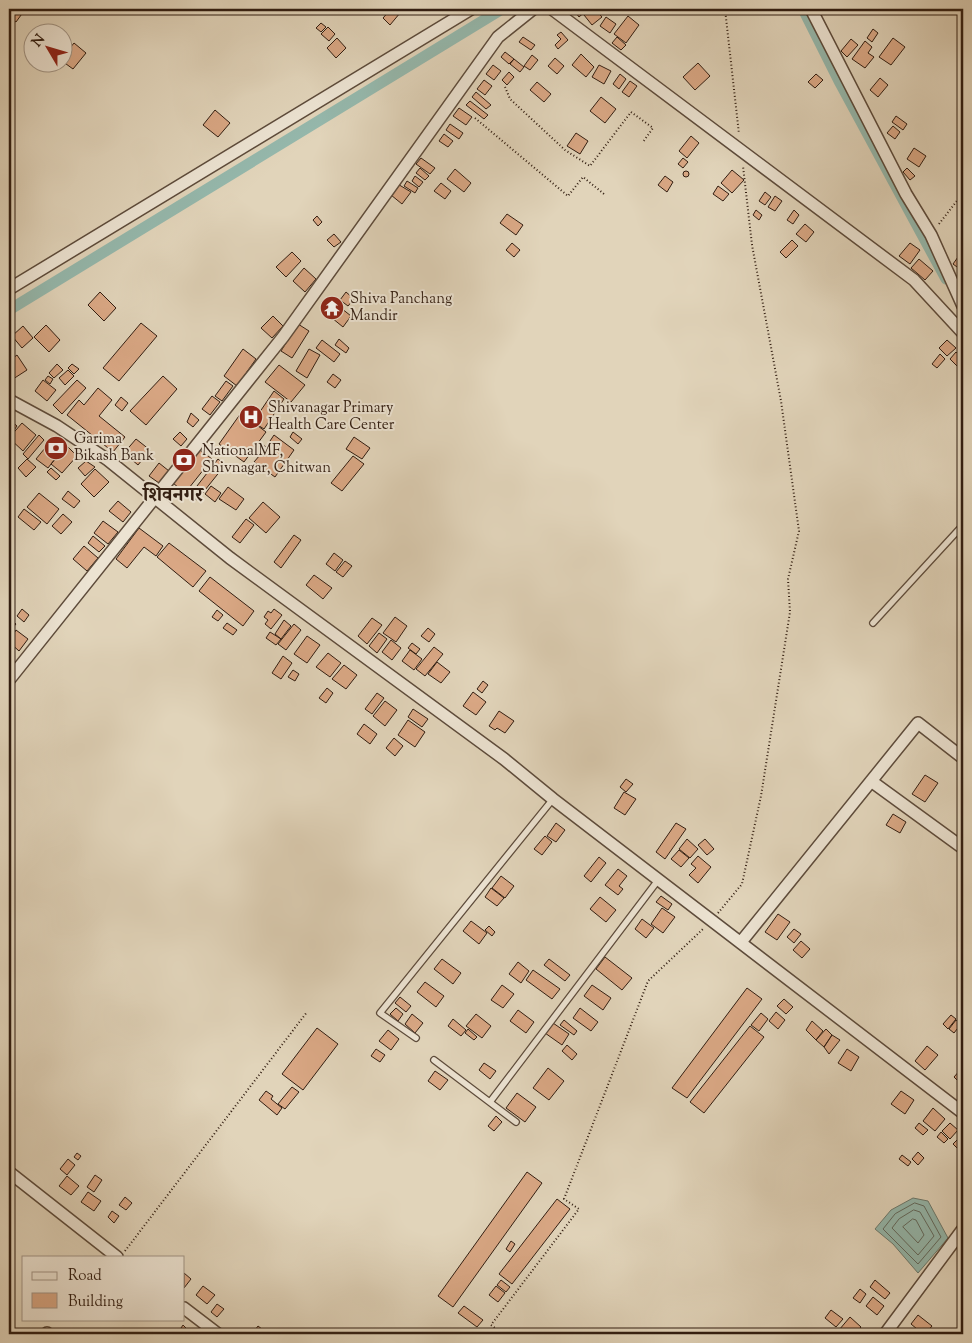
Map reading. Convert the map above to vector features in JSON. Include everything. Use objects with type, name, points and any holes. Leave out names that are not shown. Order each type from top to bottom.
[{"type":"street","points":[[9,289],[471,9]]},
{"type":"street","points":[[9,680],[154,496],[283,337],[498,37],[532,9]]},
{"type":"street","points":[[552,9],[914,280],[963,333]]},
{"type":"street","points":[[811,9],[906,194],[931,235],[963,306]]},
{"type":"street","points":[[9,400],[57,426],[108,460],[230,558],[504,759],[553,799],[963,1113]]},
{"type":"street","points":[[741,942],[918,723],[963,758]]},
{"type":"street","points":[[871,781],[963,848]]},
{"type":"street","points":[[9,1172],[118,1256]]},
{"type":"street","points":[[884,1334],[963,1229]]},
{"type":"street","points":[[185,1309],[218,1334]]},
{"type":"lane","points":[[873,623],[963,525]]},
{"type":"lane","points":[[416,1038],[380,1013],[553,799]]},
{"type":"lane","points":[[490,1102],[659,879]]},
{"type":"lane","points":[[434,1060],[516,1122]]},
{"type":"path","points":[[725,9],[740,137]]},
{"type":"path","points":[[505,87],[510,99],[566,150],[590,166],[631,112],[653,128],[643,142]]},
{"type":"path","points":[[475,118],[568,196],[583,177],[604,194]]},
{"type":"path","points":[[503,1334],[492,1325],[580,1209],[564,1199],[648,981],[712,920],[742,884],[762,796],[790,612],[788,579],[799,531],[782,401],[752,245],[742,157]]},
{"type":"path","points":[[931,235],[963,192]]},
{"type":"path","points":[[120,1256],[307,1012]]},
{"type":"water","points":[[913,1198],[928,1201],[948,1238],[918,1273],[893,1244],[875,1229],[891,1210]]},
{"type":"building","points":[[9,9],[15,9],[9,18]]},
{"type":"building","points":[[17,9],[24,11],[16,22],[10,18]]},
{"type":"building","points":[[391,9],[395,9],[400,13],[390,25],[383,18]]},
{"type":"building","points":[[573,9],[586,9],[587,10],[579,17]]},
{"type":"building","points":[[591,9],[595,9],[602,17],[592,25],[584,15]]},
{"type":"building","points":[[628,16],[639,25],[626,43],[614,34]]},
{"type":"building","points":[[606,17],[616,24],[610,33],[600,26]]},
{"type":"building","points":[[321,23],[326,27],[321,32],[316,28]]},
{"type":"building","points":[[328,27],[335,34],[329,41],[321,34]]},
{"type":"building","points":[[873,29],[878,33],[872,42],[867,38]]},
{"type":"building","points":[[561,32],[568,40],[558,49],[555,45],[561,39],[557,35]]},
{"type":"building","points":[[523,37],[535,45],[531,50],[519,42]]},
{"type":"building","points":[[617,37],[626,45],[621,50],[612,43]]},
{"type":"building","points":[[337,38],[346,48],[336,58],[327,48]]},
{"type":"building","points":[[893,38],[905,47],[891,65],[879,57]]},
{"type":"building","points":[[851,39],[858,45],[847,57],[841,51]]},
{"type":"building","points":[[865,41],[872,47],[868,53],[874,57],[865,68],[852,59]]},
{"type":"building","points":[[74,43],[86,53],[73,69],[72,68],[72,46]]},
{"type":"building","points":[[505,52],[514,59],[509,64],[501,57]]},
{"type":"building","points":[[581,54],[594,67],[586,77],[572,65]]},
{"type":"building","points":[[532,55],[538,60],[530,70],[524,66]]},
{"type":"building","points":[[555,58],[564,66],[557,74],[548,66]]},
{"type":"building","points":[[514,59],[524,67],[520,72],[510,64]]},
{"type":"building","points":[[698,63],[710,76],[695,90],[683,77]]},
{"type":"building","points":[[493,65],[501,71],[494,80],[486,74]]},
{"type":"building","points":[[599,65],[611,71],[604,84],[592,77]]},
{"type":"building","points":[[509,72],[514,77],[507,85],[502,80]]},
{"type":"building","points":[[620,74],[626,79],[619,89],[613,84]]},
{"type":"building","points":[[816,74],[823,80],[815,88],[808,82]]},
{"type":"building","points":[[880,78],[888,85],[878,97],[870,90]]},
{"type":"building","points":[[484,80],[492,86],[485,95],[477,89]]},
{"type":"building","points":[[630,81],[637,86],[629,97],[622,92]]},
{"type":"building","points":[[537,82],[551,94],[544,102],[530,90]]},
{"type":"building","points":[[476,92],[491,105],[486,109],[472,97]]},
{"type":"building","points":[[601,97],[616,109],[605,123],[590,111]]},
{"type":"building","points":[[470,101],[488,115],[484,119],[466,105]]},
{"type":"building","points":[[459,108],[472,117],[466,125],[453,116]]},
{"type":"building","points":[[215,110],[230,123],[218,137],[203,125]]},
{"type":"building","points":[[896,116],[907,124],[903,130],[892,122]]},
{"type":"building","points":[[450,124],[463,133],[459,139],[446,130]]},
{"type":"building","points":[[893,126],[900,132],[895,139],[887,133]]},
{"type":"building","points":[[576,133],[588,141],[580,154],[567,146]]},
{"type":"building","points":[[444,134],[453,141],[448,147],[439,141]]},
{"type":"building","points":[[691,136],[699,143],[687,158],[679,151]]},
{"type":"building","points":[[914,148],[926,156],[919,167],[907,159]]},
{"type":"building","points":[[421,158],[435,168],[430,174],[416,164]]},
{"type":"building","points":[[683,158],[688,162],[683,168],[678,164]]},
{"type":"building","points":[[420,168],[429,176],[425,180],[416,173]]},
{"type":"building","points":[[907,168],[915,176],[910,180],[903,172]]},
{"type":"building","points":[[455,169],[471,183],[464,192],[447,179]]},
{"type":"building","points":[[732,170],[744,180],[732,193],[721,183]]},
{"type":"building","points":[[686,171],[689,174],[686,177],[683,174]]},
{"type":"building","points":[[415,176],[423,182],[419,187],[412,181]]},
{"type":"building","points":[[665,176],[673,182],[667,192],[658,185]]},
{"type":"building","points":[[407,181],[418,188],[415,193],[404,186]]},
{"type":"building","points":[[396,183],[411,192],[402,204],[391,195],[394,192],[391,190]]},
{"type":"building","points":[[441,183],[451,191],[445,199],[434,191]]},
{"type":"building","points":[[718,186],[729,194],[723,201],[713,194]]},
{"type":"building","points":[[765,192],[771,197],[765,205],[759,201]]},
{"type":"building","points":[[775,196],[782,201],[775,211],[768,207]]},
{"type":"building","points":[[756,210],[762,215],[759,220],[753,215]]},
{"type":"building","points":[[794,210],[799,215],[793,224],[787,220]]},
{"type":"building","points":[[507,214],[523,225],[516,235],[500,223]]},
{"type":"building","points":[[317,216],[322,222],[318,226],[313,220]]},
{"type":"building","points":[[805,224],[814,232],[806,242],[796,234]]},
{"type":"building","points":[[334,234],[341,242],[334,247],[327,240]]},
{"type":"building","points":[[792,240],[798,246],[786,258],[780,252]]},
{"type":"building","points":[[512,243],[520,250],[514,257],[506,250]]},
{"type":"building","points":[[910,243],[920,250],[910,264],[899,256]]},
{"type":"building","points":[[292,252],[301,261],[286,277],[276,267]]},
{"type":"building","points":[[958,257],[963,261],[961,270],[953,264]]},
{"type":"building","points":[[919,259],[933,271],[925,280],[911,268]]},
{"type":"building","points":[[304,268],[316,279],[305,292],[293,281]]},
{"type":"building","points":[[100,292],[116,308],[104,321],[88,305]]},
{"type":"building","points":[[346,292],[354,299],[348,306],[340,300]]},
{"type":"building","points":[[341,308],[351,316],[343,327],[332,318]]},
{"type":"building","points":[[273,316],[283,326],[272,338],[261,328]]},
{"type":"building","points":[[141,323],[157,336],[119,381],[103,368]]},
{"type":"building","points":[[298,324],[309,331],[292,358],[281,351]]},
{"type":"building","points":[[46,325],[60,340],[49,352],[34,337]]},
{"type":"building","points":[[23,326],[33,338],[22,348],[12,336]]},
{"type":"building","points":[[339,339],[349,348],[346,353],[335,345]]},
{"type":"building","points":[[322,340],[340,354],[334,362],[316,348]]},
{"type":"building","points":[[947,340],[956,348],[947,356],[939,348]]},
{"type":"building","points":[[243,349],[256,359],[237,386],[224,376]]},
{"type":"building","points":[[309,349],[320,355],[307,378],[296,371]]},
{"type":"building","points":[[956,352],[963,359],[957,366],[950,359]]},
{"type":"building","points":[[940,354],[945,359],[937,368],[932,364]]},
{"type":"building","points":[[17,355],[27,370],[10,381],[9,361]]},
{"type":"building","points":[[57,364],[63,370],[54,378],[49,373]]},
{"type":"building","points":[[72,364],[79,369],[74,374],[68,368]]},
{"type":"building","points":[[279,365],[305,385],[291,402],[265,382]]},
{"type":"building","points":[[68,370],[74,376],[65,385],[59,378]]},
{"type":"building","points":[[333,374],[341,380],[335,388],[327,382]]},
{"type":"building","points":[[48,376],[53,379],[50,384],[45,380]]},
{"type":"building","points":[[163,376],[177,389],[146,425],[130,411]]},
{"type":"building","points":[[43,380],[56,390],[47,401],[35,391]]},
{"type":"building","points":[[77,380],[86,388],[62,414],[53,405]]},
{"type":"building","points":[[226,381],[233,386],[222,401],[215,396]]},
{"type":"building","points":[[98,388],[112,400],[99,416],[125,437],[113,452],[67,415],[79,400],[84,405]]},
{"type":"building","points":[[274,391],[284,399],[264,429],[253,422]]},
{"type":"building","points":[[212,396],[220,402],[210,415],[202,409]]},
{"type":"building","points":[[121,397],[128,403],[122,411],[115,405]]},
{"type":"building","points":[[191,413],[199,420],[193,427],[187,422]]},
{"type":"building","points":[[241,413],[266,432],[244,462],[219,444]]},
{"type":"building","points":[[9,419],[17,426],[9,437]]},
{"type":"building","points":[[22,423],[36,435],[23,451],[9,438]]},
{"type":"building","points":[[180,432],[187,439],[181,446],[173,439]]},
{"type":"building","points":[[293,432],[302,439],[298,444],[290,437]]},
{"type":"building","points":[[39,435],[44,440],[28,459],[23,454]]},
{"type":"building","points":[[274,435],[294,450],[275,477],[254,462],[260,455],[253,450],[259,442],[266,447]]},
{"type":"building","points":[[354,437],[370,448],[362,459],[346,449]]},
{"type":"building","points":[[136,439],[150,450],[138,465],[124,453]]},
{"type":"building","points":[[50,442],[61,451],[48,468],[36,459]]},
{"type":"building","points":[[67,446],[77,456],[62,473],[51,464]]},
{"type":"building","points":[[200,450],[212,459],[185,493],[173,483]]},
{"type":"building","points":[[353,456],[364,464],[342,491],[331,483]]},
{"type":"building","points":[[27,459],[36,467],[26,477],[18,468]]},
{"type":"building","points":[[218,459],[225,465],[197,500],[190,495]]},
{"type":"building","points":[[86,461],[95,467],[85,476],[78,468]]},
{"type":"building","points":[[159,463],[169,471],[159,483],[149,476]]},
{"type":"building","points":[[51,468],[60,476],[56,480],[47,472]]},
{"type":"building","points":[[95,469],[109,482],[94,497],[81,484]]},
{"type":"building","points":[[211,486],[221,493],[215,502],[205,494]]},
{"type":"building","points":[[228,487],[244,499],[236,510],[219,499]]},
{"type":"building","points":[[68,491],[80,501],[74,508],[62,499]]},
{"type":"building","points":[[39,493],[59,509],[47,524],[27,507]]},
{"type":"building","points":[[118,501],[131,512],[123,522],[109,511]]},
{"type":"building","points":[[263,502],[280,517],[266,533],[249,518]]},
{"type":"building","points":[[24,509],[41,522],[34,530],[18,517]]},
{"type":"building","points":[[63,514],[72,522],[61,534],[52,526]]},
{"type":"building","points":[[246,519],[254,525],[240,543],[232,537]]},
{"type":"building","points":[[103,521],[118,532],[108,544],[94,533]]},
{"type":"building","points":[[139,528],[163,546],[156,556],[144,547],[127,568],[116,559]]},
{"type":"building","points":[[294,535],[301,540],[281,568],[274,562]]},
{"type":"building","points":[[93,536],[105,546],[99,552],[88,543]]},
{"type":"building","points":[[169,543],[206,571],[193,587],[157,557]]},
{"type":"building","points":[[84,546],[98,558],[87,571],[73,559]]},
{"type":"building","points":[[334,553],[343,560],[335,571],[326,564]]},
{"type":"building","points":[[345,561],[352,566],[343,577],[336,572]]},
{"type":"building","points":[[314,575],[332,588],[323,599],[306,585]]},
{"type":"building","points":[[210,577],[254,611],[243,626],[199,591]]},
{"type":"building","points":[[22,609],[29,615],[24,622],[17,616]]},
{"type":"building","points":[[274,609],[282,615],[271,629],[265,624],[268,620],[264,617],[268,611],[271,613]]},
{"type":"building","points":[[217,610],[223,615],[218,621],[212,617]]},
{"type":"building","points":[[395,617],[407,626],[396,642],[383,633]]},
{"type":"building","points":[[9,618],[16,624],[10,631],[9,631]]},
{"type":"building","points":[[372,618],[382,625],[367,644],[358,636]]},
{"type":"building","points":[[284,620],[291,626],[281,639],[275,634]]},
{"type":"building","points":[[227,623],[237,630],[233,635],[223,628]]},
{"type":"building","points":[[294,624],[301,630],[286,650],[278,644]]},
{"type":"building","points":[[428,628],[435,634],[429,642],[421,636]]},
{"type":"building","points":[[16,630],[28,639],[19,651],[9,642]]},
{"type":"building","points":[[270,632],[281,639],[276,645],[266,638]]},
{"type":"building","points":[[379,633],[387,639],[377,653],[369,646]]},
{"type":"building","points":[[307,636],[320,645],[307,663],[294,654]]},
{"type":"building","points":[[391,640],[401,648],[392,660],[382,652]]},
{"type":"building","points":[[412,643],[420,649],[416,654],[408,648]]},
{"type":"building","points":[[434,647],[443,654],[425,676],[416,669]]},
{"type":"building","points":[[410,650],[422,659],[414,670],[402,661]]},
{"type":"building","points":[[328,653],[341,663],[330,677],[316,667]]},
{"type":"building","points":[[283,656],[292,663],[281,679],[272,673]]},
{"type":"building","points":[[437,662],[450,672],[441,683],[428,674]]},
{"type":"building","points":[[344,665],[357,675],[346,689],[332,679]]},
{"type":"building","points":[[293,670],[299,674],[295,681],[288,677]]},
{"type":"building","points":[[483,681],[488,685],[482,693],[477,689]]},
{"type":"building","points":[[327,688],[333,693],[326,703],[319,698]]},
{"type":"building","points":[[473,692],[486,702],[476,715],[463,706]]},
{"type":"building","points":[[377,693],[384,698],[372,714],[365,709]]},
{"type":"building","points":[[385,701],[397,710],[385,726],[373,716]]},
{"type":"building","points":[[413,709],[428,719],[422,727],[408,717]]},
{"type":"building","points":[[499,711],[514,721],[505,733],[489,726]]},
{"type":"building","points":[[408,720],[425,732],[415,747],[398,735]]},
{"type":"building","points":[[364,724],[377,734],[370,744],[357,734]]},
{"type":"building","points":[[394,738],[403,746],[395,756],[386,748]]},
{"type":"building","points":[[925,775],[938,783],[925,802],[912,794]]},
{"type":"building","points":[[626,779],[633,784],[626,792],[620,787]]},
{"type":"building","points":[[624,792],[636,799],[625,815],[614,808]]},
{"type":"building","points":[[893,814],[906,822],[900,833],[886,825]]},
{"type":"building","points":[[556,823],[565,830],[556,842],[547,836]]},
{"type":"building","points":[[676,823],[686,829],[665,859],[656,852]]},
{"type":"building","points":[[545,836],[552,842],[542,855],[534,849]]},
{"type":"building","points":[[687,839],[698,849],[690,858],[679,849]]},
{"type":"building","points":[[705,839],[714,849],[707,855],[698,845]]},
{"type":"building","points":[[679,850],[689,858],[681,867],[671,859]]},
{"type":"building","points":[[698,856],[711,867],[698,883],[689,875],[696,868],[691,864]]},
{"type":"building","points":[[599,857],[606,863],[591,882],[584,876]]},
{"type":"building","points":[[618,869],[627,876],[619,886],[623,889],[618,895],[605,885]]},
{"type":"building","points":[[501,876],[514,886],[505,898],[492,888]]},
{"type":"building","points":[[491,888],[504,898],[497,906],[485,897]]},
{"type":"building","points":[[661,896],[672,904],[668,910],[656,902]]},
{"type":"building","points":[[600,897],[616,910],[606,922],[590,909]]},
{"type":"building","points":[[662,908],[675,917],[663,933],[651,924]]},
{"type":"building","points":[[778,914],[790,922],[777,940],[765,932]]},
{"type":"building","points":[[642,919],[654,928],[646,938],[635,929]]},
{"type":"building","points":[[471,921],[487,933],[479,944],[463,931]]},
{"type":"building","points":[[489,926],[495,932],[492,936],[485,930]]},
{"type":"building","points":[[794,929],[801,934],[794,943],[787,937]]},
{"type":"building","points":[[801,941],[810,949],[802,958],[793,950]]},
{"type":"building","points":[[605,957],[632,978],[622,990],[596,969]]},
{"type":"building","points":[[442,959],[461,973],[453,984],[434,969]]},
{"type":"building","points":[[549,959],[570,975],[565,981],[544,965]]},
{"type":"building","points":[[518,962],[529,971],[521,983],[509,974]]},
{"type":"building","points":[[533,970],[560,989],[552,999],[526,980]]},
{"type":"building","points":[[425,982],[444,996],[436,1007],[417,992]]},
{"type":"building","points":[[502,985],[514,994],[503,1008],[491,1000]]},
{"type":"building","points":[[592,985],[611,998],[603,1010],[584,996]]},
{"type":"building","points":[[747,988],[762,999],[687,1098],[672,1088]]},
{"type":"building","points":[[400,997],[411,1006],[406,1012],[395,1003]]},
{"type":"building","points":[[784,999],[793,1007],[786,1014],[777,1006]]},
{"type":"building","points":[[396,1008],[403,1014],[398,1021],[390,1014]]},
{"type":"building","points":[[580,1008],[598,1022],[591,1031],[573,1018]]},
{"type":"building","points":[[518,1010],[534,1022],[526,1033],[510,1021]]},
{"type":"building","points":[[776,1012],[785,1020],[778,1029],[769,1021]]},
{"type":"building","points":[[761,1013],[768,1019],[759,1031],[751,1025]]},
{"type":"building","points":[[412,1014],[423,1023],[415,1033],[405,1024]]},
{"type":"building","points":[[476,1014],[491,1026],[482,1038],[466,1026]]},
{"type":"building","points":[[951,1015],[956,1019],[948,1029],[943,1024]]},
{"type":"building","points":[[453,1019],[466,1030],[461,1036],[448,1026]]},
{"type":"building","points":[[564,1020],[577,1031],[574,1035],[560,1025]]},
{"type":"building","points":[[956,1020],[961,1024],[954,1033],[949,1029]]},
{"type":"building","points":[[812,1021],[823,1031],[816,1040],[806,1030]]},
{"type":"building","points":[[553,1023],[569,1034],[562,1045],[545,1033]]},
{"type":"building","points":[[750,1026],[764,1037],[704,1113],[690,1102]]},
{"type":"building","points":[[317,1028],[338,1044],[303,1090],[282,1074]]},
{"type":"building","points":[[468,1029],[477,1037],[474,1040],[465,1033]]},
{"type":"building","points":[[826,1029],[832,1035],[824,1047],[816,1040]]},
{"type":"building","points":[[388,1030],[399,1039],[391,1050],[379,1041]]},
{"type":"building","points":[[832,1035],[840,1040],[829,1054],[824,1047]]},
{"type":"building","points":[[567,1045],[577,1054],[572,1060],[562,1051]]},
{"type":"building","points":[[927,1046],[938,1055],[925,1070],[915,1061]]},
{"type":"building","points":[[376,1049],[385,1055],[380,1062],[371,1056]]},
{"type":"building","points":[[847,1049],[859,1057],[851,1071],[838,1063]]},
{"type":"building","points":[[484,1063],[496,1071],[490,1079],[479,1070]]},
{"type":"building","points":[[548,1068],[564,1081],[549,1100],[533,1088]]},
{"type":"building","points":[[962,1068],[963,1081],[961,1084],[954,1077]]},
{"type":"building","points":[[435,1071],[448,1080],[440,1090],[428,1081]]},
{"type":"building","points":[[292,1087],[299,1092],[285,1109],[278,1104]]},
{"type":"building","points":[[266,1091],[273,1096],[271,1099],[282,1108],[277,1115],[259,1100]]},
{"type":"building","points":[[901,1091],[914,1100],[905,1114],[891,1104]]},
{"type":"building","points":[[517,1093],[536,1107],[525,1122],[506,1108]]},
{"type":"building","points":[[933,1108],[945,1119],[935,1131],[923,1121]]},
{"type":"building","points":[[496,1116],[502,1122],[494,1131],[488,1126]]},
{"type":"building","points":[[919,1123],[928,1130],[923,1135],[915,1128]]},
{"type":"building","points":[[950,1123],[958,1130],[950,1139],[942,1131]]},
{"type":"building","points":[[941,1132],[948,1139],[944,1143],[937,1137]]},
{"type":"building","points":[[960,1137],[963,1140],[962,1153],[953,1144]]},
{"type":"building","points":[[918,1152],[924,1158],[918,1165],[912,1159]]},
{"type":"building","points":[[77,1153],[81,1156],[78,1160],[74,1157]]},
{"type":"building","points":[[902,1155],[911,1162],[908,1166],[899,1159]]},
{"type":"building","points":[[68,1159],[75,1165],[67,1175],[60,1169]]},
{"type":"building","points":[[527,1172],[542,1183],[453,1307],[438,1296]]},
{"type":"building","points":[[95,1175],[102,1180],[94,1192],[87,1187]]},
{"type":"building","points":[[67,1176],[79,1186],[71,1195],[59,1186]]},
{"type":"building","points":[[88,1192],[101,1201],[94,1211],[81,1202]]},
{"type":"building","points":[[125,1197],[132,1203],[126,1210],[119,1205]]},
{"type":"building","points":[[557,1199],[570,1209],[512,1284],[499,1274]]},
{"type":"building","points":[[112,1211],[119,1216],[114,1223],[108,1217]]},
{"type":"building","points":[[511,1241],[515,1244],[510,1252],[506,1249]]},
{"type":"building","points":[[185,1274],[191,1279],[185,1287]]},
{"type":"building","points":[[501,1280],[510,1287],[506,1292],[497,1285]]},
{"type":"building","points":[[875,1280],[890,1293],[885,1299],[870,1287]]},
{"type":"building","points":[[203,1286],[215,1295],[207,1304],[196,1295]]},
{"type":"building","points":[[496,1286],[505,1293],[498,1302],[489,1295]]},
{"type":"building","points":[[860,1289],[866,1294],[860,1303],[853,1298]]},
{"type":"building","points":[[873,1297],[884,1306],[877,1315],[866,1306]]},
{"type":"building","points":[[217,1304],[224,1309],[217,1317],[211,1312]]},
{"type":"building","points":[[464,1306],[483,1320],[477,1327],[458,1313]]},
{"type":"building","points":[[831,1310],[843,1319],[836,1327],[825,1318]]},
{"type":"building","points":[[918,1315],[932,1326],[927,1332],[931,1334],[923,1334],[911,1324]]},
{"type":"building","points":[[850,1317],[861,1327],[855,1334],[844,1334],[839,1330]]},
{"type":"building","points":[[183,1325],[187,1329],[183,1334],[179,1331]]},
{"type":"building","points":[[258,1326],[267,1333],[252,1334]]},
{"type":"waterway","points":[[9,310],[502,9]]},
{"type":"waterway","points":[[803,9],[840,83],[946,279]]},
{"type":"place","name":"Shiva Panchang Mandir","points":[[332,308]]},
{"type":"place","name":"Shivanagar Primary Health Care Center","points":[[251,417]]},
{"type":"place","name":"Garima Bikash Bank","points":[[56,448]]},
{"type":"place","name":"NationalMF, Shivnagar, Chitwan","points":[[184,460]]},
{"type":"district","name":"शिवनगर","points":[[173,496]]}]
